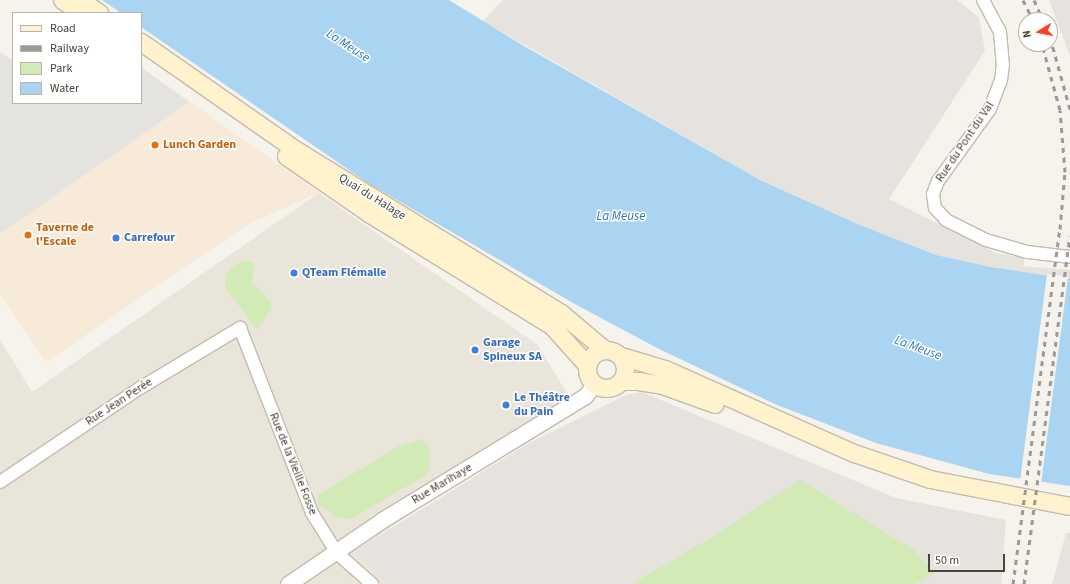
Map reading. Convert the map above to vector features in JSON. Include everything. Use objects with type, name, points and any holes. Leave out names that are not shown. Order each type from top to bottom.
[{"type":"main road","points":[[62,0],[80,12]]},
{"type":"main road","points":[[80,0],[98,12]]},
{"type":"main road","name":"Quai du Halage","points":[[142,43],[296,150],[561,313],[605,350]]},
{"type":"main road","name":"Quai du Halage","points":[[142,56],[370,214],[552,326],[587,365]]},
{"type":"main road","points":[[1070,506],[994,493],[907,471],[854,453],[665,369],[605,350],[595,353],[587,365],[588,376],[595,384],[605,388],[621,381],[638,381],[690,394],[848,462],[925,488],[994,504],[1070,517]]},
{"type":"main road","points":[[621,356],[625,366],[621,381]]},
{"type":"street","name":"Rue du Pont du Val","points":[[983,0],[1000,32],[1002,64],[1001,80],[990,109],[938,181],[933,194],[935,208],[946,220],[986,240],[1014,249],[1070,258]]},
{"type":"street","name":"Rue Jean Perée","points":[[0,482],[133,392],[240,328]]},
{"type":"street","name":"Rue de la Vieille Fosse","points":[[240,328],[312,513],[338,553],[372,584]]},
{"type":"street","name":"Rue Marihaye","points":[[288,584],[338,553],[382,520],[585,396],[595,384]]},
{"type":"shaded area","points":[[503,0],[957,0],[979,17],[985,51],[889,199],[996,253],[1024,258],[1024,266],[1070,270],[1070,279],[991,267],[936,255],[860,225],[762,181],[483,21]]},
{"type":"shaded area","points":[[1049,0],[1070,0],[1070,56],[1058,24],[1058,12],[1054,12]]},
{"type":"shaded area","points":[[0,52],[12,60],[12,104],[142,104],[142,68],[319,193],[250,223],[46,362],[0,294]]},
{"type":"shaded area","points":[[0,52],[12,60],[12,104],[142,104],[142,68],[189,102],[0,234]]},
{"type":"shaded area","points":[[319,193],[538,345],[573,404],[364,545],[389,584],[0,584],[0,340],[32,392]]},
{"type":"shaded area","points":[[642,392],[896,498],[1006,520],[1001,584],[388,584],[361,559],[364,545],[529,443],[626,395]]},
{"type":"shaded area","points":[[1066,533],[1070,533],[1070,584],[1052,584]]},
{"type":"green space","points":[[246,260],[254,264],[252,282],[271,302],[272,308],[257,330],[225,287],[227,274],[234,265]]},
{"type":"green space","points":[[422,439],[429,447],[429,470],[423,477],[351,519],[333,517],[329,510],[319,507],[318,495],[397,447]]},
{"type":"green space","points":[[800,480],[914,550],[934,573],[915,584],[632,584],[714,536]]},
{"type":"water","name":"La Meuse","points":[[102,0],[449,0],[524,46],[762,181],[860,225],[936,255],[991,267],[1070,279],[1070,486],[989,474],[876,443],[777,405],[659,349],[573,303],[368,183],[142,28],[142,12],[120,12]]},
{"type":"pier","points":[[1047,274],[1068,277],[1041,484],[1020,481]]},
{"type":"railway","points":[[1023,0],[1029,12]]},
{"type":"railway","points":[[1034,0],[1039,12]]},
{"type":"railway","points":[[1013,584],[1060,229],[1065,172],[1060,110],[1044,52]]},
{"type":"railway","points":[[1054,52],[1070,109]]},
{"type":"railway","points":[[1024,584],[1070,236]]},
{"type":"place","name":"Lunch Garden","points":[[155,145]]},
{"type":"place","name":"Taverne de l'Escale","points":[[28,235]]},
{"type":"place","name":"Carrefour","points":[[116,238]]},
{"type":"place","name":"QTeam Flémalle","points":[[294,273]]},
{"type":"place","name":"Garage Spineux SA","points":[[475,350]]},
{"type":"place","name":"Le Théâtre du Pain","points":[[506,405]]}]
